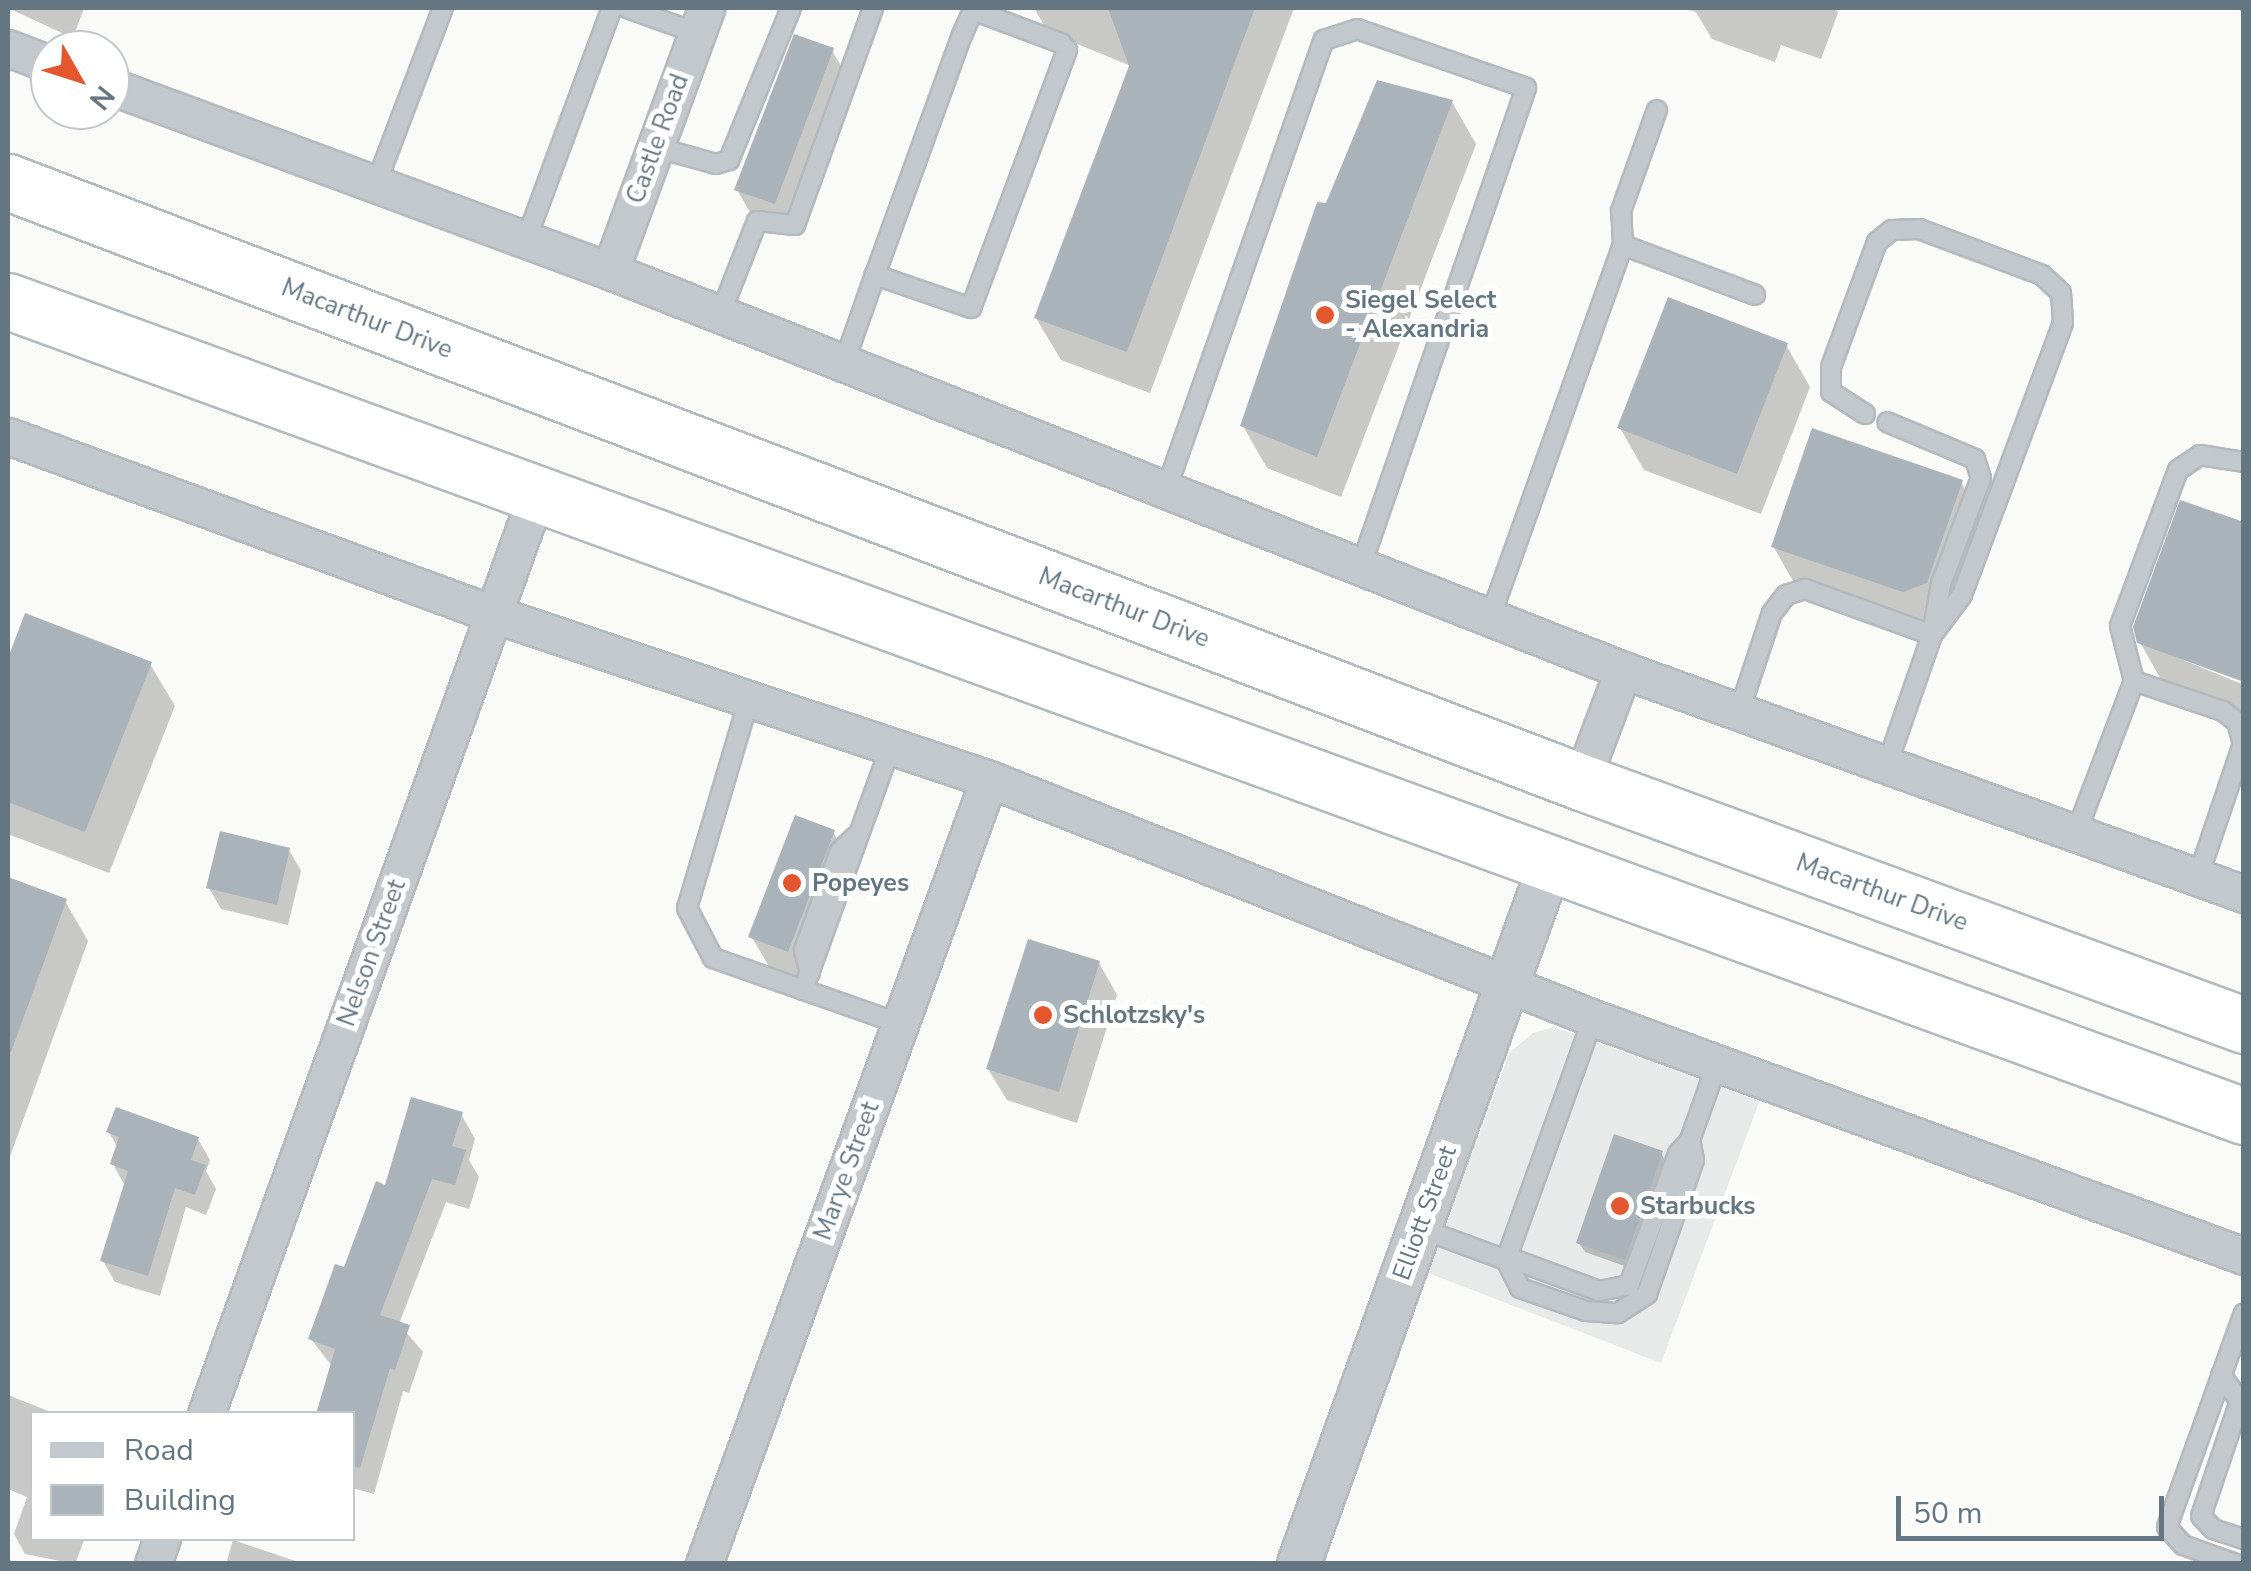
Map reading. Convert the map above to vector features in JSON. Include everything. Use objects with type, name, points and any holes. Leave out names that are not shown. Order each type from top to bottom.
[{"type":"highway","name":"Macarthur Drive","points":[[8,182],[1581,782],[2244,1025]]},
{"type":"highway","points":[[8,301],[2244,1116]]},
{"type":"highway","points":[[1551,862],[1581,782]]},
{"type":"street","name":"Castle Road","points":[[610,271],[701,20]]},
{"type":"street","points":[[130,93],[610,271],[1622,670],[2244,894]]},
{"type":"street","points":[[8,436],[493,614],[990,779],[1593,1018],[2244,1256]]},
{"type":"street","name":"Nelson Street","points":[[207,1411],[537,493]]},
{"type":"street","points":[[1581,782],[1622,670]]},
{"type":"street","name":"Marye Street","points":[[704,1564],[990,779]]},
{"type":"street","name":"Elliott Street","points":[[1298,1564],[1551,862]]},
{"type":"lane","points":[[376,184],[443,8]]},
{"type":"lane","points":[[526,240],[612,8]]},
{"type":"lane","points":[[626,8],[701,20]]},
{"type":"lane","points":[[656,147],[716,164],[729,160],[791,8]]},
{"type":"lane","points":[[720,315],[757,221],[795,225],[873,8]]},
{"type":"lane","points":[[844,363],[875,275],[973,9],[1067,50],[978,298],[971,308],[875,275]]},
{"type":"lane","points":[[1166,490],[1324,40],[1357,29],[1526,88],[1361,566]]},
{"type":"lane","points":[[1490,618],[1623,245],[1621,211],[1657,110]]},
{"type":"lane","points":[[1865,414],[1831,392],[1831,367],[1877,242],[1892,230],[1937,235],[2042,275],[2061,293],[2063,323],[1962,594],[1932,635]]},
{"type":"lane","points":[[1623,245],[1754,295]]},
{"type":"lane","points":[[1887,422],[1975,459],[1981,478],[1941,584],[1932,635],[1887,765]]},
{"type":"lane","points":[[2076,833],[2134,681],[2120,626],[2178,470],[2200,455],[2244,462]]},
{"type":"lane","points":[[1739,712],[1772,613],[1786,595],[1805,589],[1932,635]]},
{"type":"lane","points":[[2134,681],[2238,722],[2243,744],[2198,877]]},
{"type":"lane","points":[[749,698],[687,908],[712,958],[807,982],[900,1024]]},
{"type":"lane","points":[[807,982],[891,745]]},
{"type":"lane","points":[[1506,1258],[1593,1018]]},
{"type":"lane","points":[[1419,1228],[1599,1291],[1629,1285],[1678,1154],[1690,1140],[1716,1064]]},
{"type":"lane","points":[[2236,1564],[2183,1545],[2166,1527],[2244,1312]]},
{"type":"lane","points":[[2221,1375],[2240,1400],[2201,1516],[2213,1529],[2244,1539]]},
{"type":"shaded area","points":[[1554,1027],[1760,1100],[1661,1363],[1428,1273],[1509,1053],[1533,1033]]},
{"type":"building","points":[[1108,8],[1255,8],[1127,352],[1034,318],[1129,66]]},
{"type":"building","points":[[794,34],[834,48],[775,204],[734,190]]},
{"type":"building","name":"Siegel Select - Alexandria","points":[[1377,80],[1453,100],[1317,457],[1240,426],[1317,202],[1326,203]]},
{"type":"building","points":[[1668,297],[1788,343],[1737,474],[1617,428]]},
{"type":"building","points":[[1812,428],[1963,480],[1927,583],[1903,592],[1771,547]]},
{"type":"building","points":[[2180,500],[2244,522],[2244,682],[2137,643],[2133,627]]},
{"type":"building","points":[[25,613],[152,662],[85,832],[8,802],[8,658]]},
{"type":"building","name":"Popeyes","points":[[795,815],[835,830],[788,952],[748,937]]},
{"type":"building","points":[[220,831],[290,848],[277,905],[206,888]]},
{"type":"building","points":[[8,877],[67,899],[11,1052],[8,1051]]},
{"type":"building","name":"Schlotzsky's","points":[[1028,939],[1100,961],[1059,1092],[986,1069]]},
{"type":"building","points":[[411,1097],[463,1112],[452,1146],[466,1150],[455,1185],[432,1179],[380,1315],[410,1325],[395,1370],[390,1368],[360,1468],[355,1467],[355,1411],[317,1411],[335,1349],[308,1339],[335,1264],[344,1267],[376,1181],[385,1185]]},
{"type":"building","points":[[116,1107],[199,1137],[191,1160],[206,1165],[195,1195],[175,1188],[148,1276],[100,1261],[128,1171],[110,1164],[119,1137],[106,1132]]},
{"type":"building","name":"Starbucks","points":[[1614,1134],[1663,1151],[1625,1260],[1576,1243]]},
{"type":"place","name":"Siegel Select - Alexandria","points":[[1325,315]]},
{"type":"place","name":"Popeyes","points":[[792,883]]},
{"type":"place","name":"Schlotzsky's","points":[[1043,1015]]},
{"type":"place","name":"Starbucks","points":[[1620,1206]]}]
